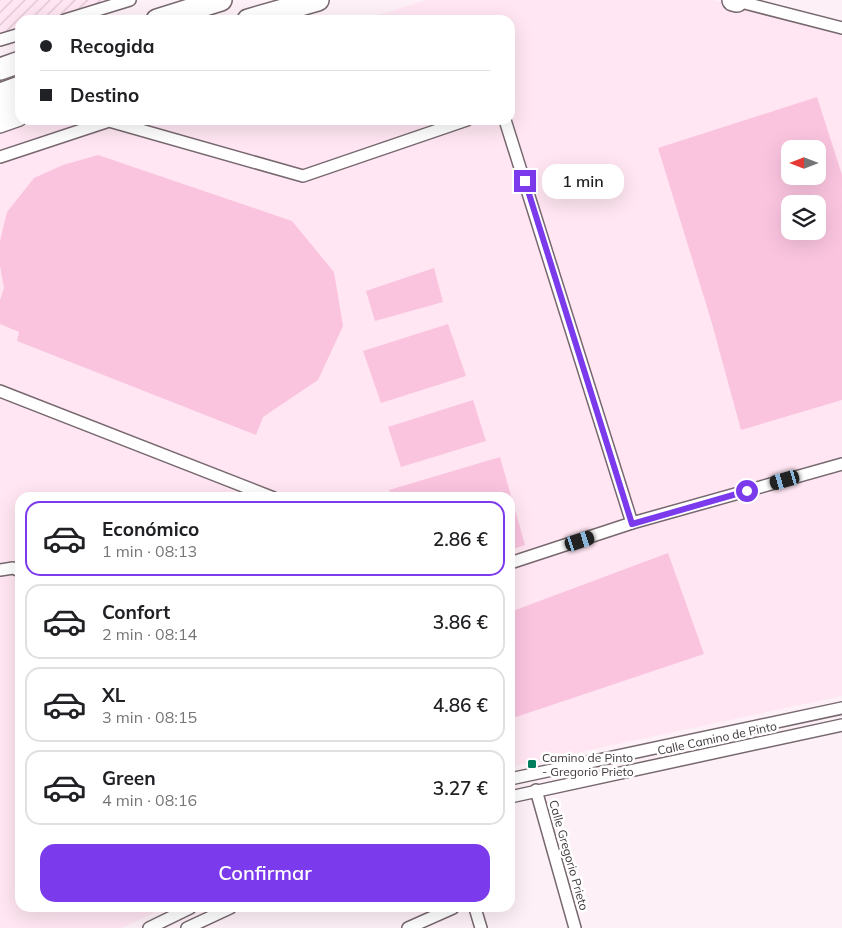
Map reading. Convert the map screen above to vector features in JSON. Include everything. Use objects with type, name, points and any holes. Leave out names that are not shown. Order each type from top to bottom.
[{"type":"highway","points":[[173,15],[221,0]]},
{"type":"highway","points":[[266,15],[318,0]]},
{"type":"highway","points":[[0,69],[15,64]]},
{"type":"highway","points":[[0,94],[15,89]]},
{"type":"highway","points":[[0,113],[15,108]]},
{"type":"street","points":[[81,15],[130,0]]},
{"type":"street","points":[[735,0],[842,28]]},
{"type":"street","points":[[0,40],[15,36]]},
{"type":"street","points":[[0,127],[15,122]]},
{"type":"street","points":[[0,156],[97,125]]},
{"type":"street","points":[[124,125],[303,176],[452,125]]},
{"type":"street","points":[[507,125],[632,524]]},
{"type":"street","points":[[0,392],[258,492]]},
{"type":"street","points":[[515,561],[632,524],[842,464]]},
{"type":"street","points":[[0,570],[15,569]]},
{"type":"street","name":"Calle Camino de Pinto","points":[[515,778],[842,708]]},
{"type":"street","name":"Calle Camino de Pinto","points":[[515,796],[842,725]]},
{"type":"street","name":"Calle Gregorio Prieto","points":[[536,790],[574,928]]},
{"type":"street","points":[[149,928],[182,912]]},
{"type":"street","points":[[187,928],[221,912]]},
{"type":"street","points":[[408,928],[444,912]]},
{"type":"street","points":[[476,912],[481,928]]},
{"type":"shaded area","points":[[0,0],[130,0],[81,15],[15,15],[15,36],[0,40]]},
{"type":"shaded area","points":[[426,0],[713,0],[842,34],[842,696],[515,766],[515,492],[15,492],[15,912],[156,912],[122,928],[0,928],[0,134],[28,125],[515,125],[515,15],[379,15]]},
{"type":"shaded area","points":[[817,97],[842,175],[842,400],[741,430],[711,320],[658,148]]},
{"type":"shaded area","points":[[98,155],[292,221],[334,272],[343,326],[318,380],[263,417],[256,435],[17,341],[19,332],[0,324],[0,300],[4,288],[0,266],[0,241],[7,212],[34,178],[63,165]]},
{"type":"shaded area","points":[[434,268],[443,302],[375,321],[366,291]]},
{"type":"shaded area","points":[[448,324],[466,376],[381,403],[363,351]]},
{"type":"shaded area","points":[[473,400],[486,441],[401,467],[388,427]]},
{"type":"shaded area","points":[[500,457],[510,492],[390,492],[389,490]]},
{"type":"shaded area","points":[[515,510],[525,545],[515,548]]},
{"type":"shaded area","points":[[668,553],[704,654],[515,717],[515,610]]},
{"type":"place","name":"Camino de Pinto - Gregorio Prieto","points":[[532,764]]},
{"type":"route","points":[[525,181],[632,524],[747,491]]}]
